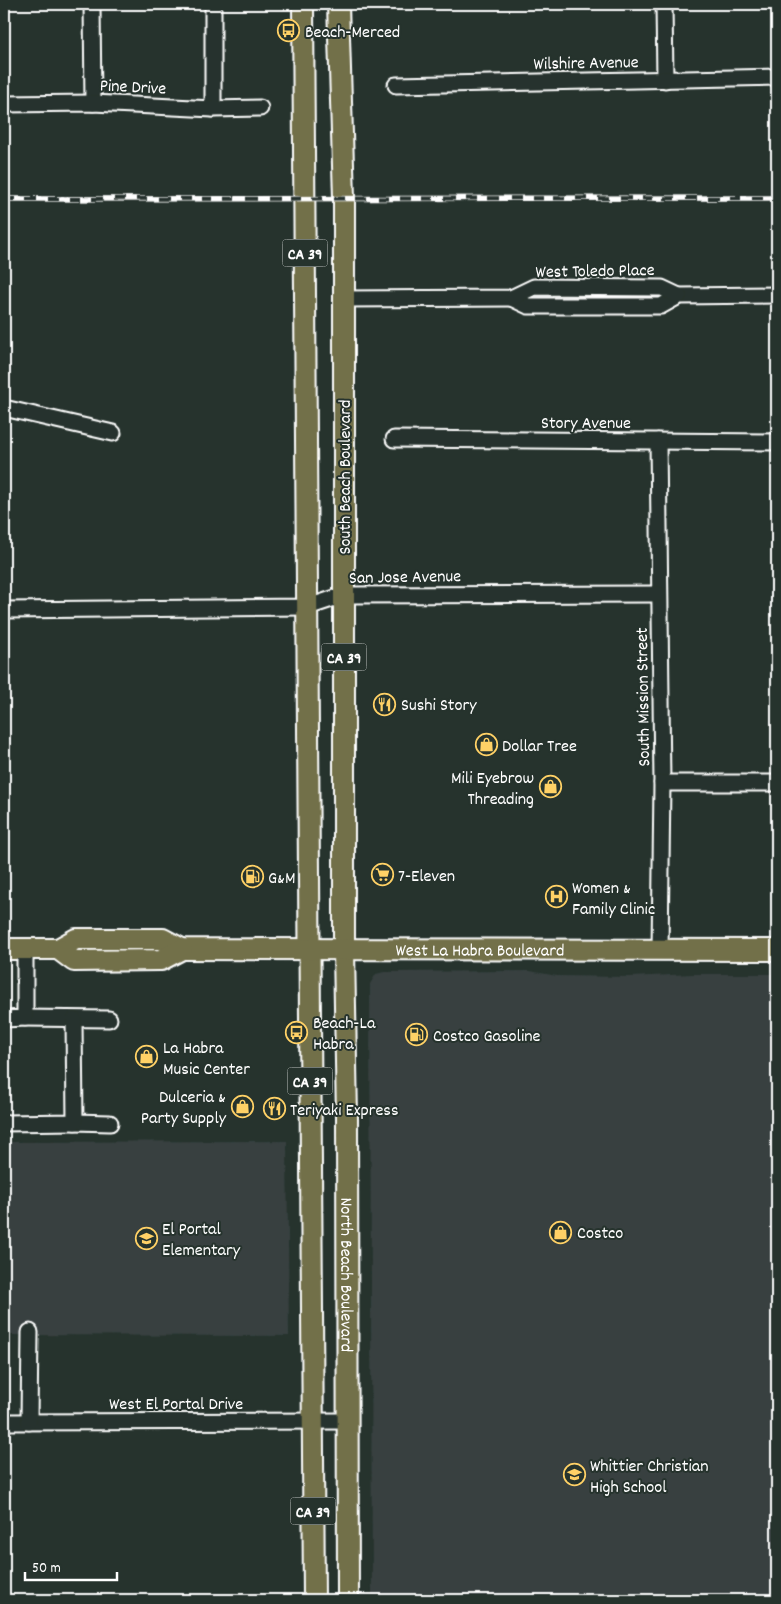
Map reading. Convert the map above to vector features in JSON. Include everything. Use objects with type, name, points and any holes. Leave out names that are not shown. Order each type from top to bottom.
[{"type":"main road","name":"CA 39","points":[[303,4],[309,950]]},
{"type":"main road","name":"South Beach Boulevard","points":[[338,4],[344,189],[344,950]]},
{"type":"main road","name":"West La Habra Boulevard","points":[[4,949],[58,948],[74,961],[161,960],[182,949],[777,950]]},
{"type":"main road","name":"North Beach Boulevard","points":[[309,950],[314,1600]]},
{"type":"main road","name":"North Beach Boulevard","points":[[344,950],[349,1422],[348,1600]]},
{"type":"street","points":[[92,4],[93,103]]},
{"type":"street","points":[[213,4],[213,109]]},
{"type":"street","points":[[664,4],[665,80]]},
{"type":"street","name":"Wilshire Avenue","points":[[396,85],[777,77]]},
{"type":"street","name":"Pine Drive","points":[[4,104],[93,103],[213,109],[260,108]]},
{"type":"street","name":"West Toledo Place","points":[[343,299],[511,298],[528,306],[661,306],[679,296],[777,296]]},
{"type":"street","points":[[4,408],[113,432]]},
{"type":"street","name":"Story Avenue","points":[[394,439],[777,442]]},
{"type":"street","name":"South Mission Street","points":[[658,441],[658,594],[662,783],[660,951]]},
{"type":"street","name":"San Jose Avenue","points":[[4,610],[308,607],[344,595],[658,594]]},
{"type":"street","points":[[662,783],[777,783]]},
{"type":"street","points":[[25,949],[25,1018]]},
{"type":"street","points":[[4,1019],[109,1019]]},
{"type":"street","points":[[74,1020],[75,1122]]},
{"type":"street","points":[[4,1123],[110,1122]]},
{"type":"street","points":[[29,1422],[30,1332]]},
{"type":"street","name":"West El Portal Drive","points":[[4,1422],[349,1422]]},
{"type":"shaded area","points":[[530,971],[557,976],[630,977],[692,974],[777,974],[777,1600],[372,1600],[370,984],[376,974],[384,972]]},
{"type":"shaded area","name":"El Portal Elementary","points":[[287,1141],[289,1336],[4,1335],[4,1142]]},
{"type":"railway","points":[[4,199],[777,198]]},
{"type":"place","name":"Beach-Merced","points":[[289,31]]},
{"type":"place","name":"Sushi Story","points":[[385,704]]},
{"type":"place","name":"Dollar Tree","points":[[486,745]]},
{"type":"place","name":"Mili Eyebrow Threading","points":[[550,787]]},
{"type":"place","name":"7-Eleven","points":[[382,875]]},
{"type":"place","name":"G&M","points":[[252,877]]},
{"type":"place","name":"Women & Family Clinic","points":[[556,897]]},
{"type":"place","name":"Beach-La Habra","points":[[297,1032]]},
{"type":"place","name":"Costco Gasoline","points":[[417,1035]]},
{"type":"place","name":"La Habra Music Center","points":[[147,1057]]},
{"type":"place","name":"Dulceria & Party Supply","points":[[242,1106]]},
{"type":"place","name":"Teriyaki Express","points":[[274,1109]]},
{"type":"place","name":"Costco","points":[[561,1232]]},
{"type":"place","name":"El Portal Elementary","points":[[146,1238]]},
{"type":"place","name":"Whittier Christian High School","points":[[574,1475]]}]
